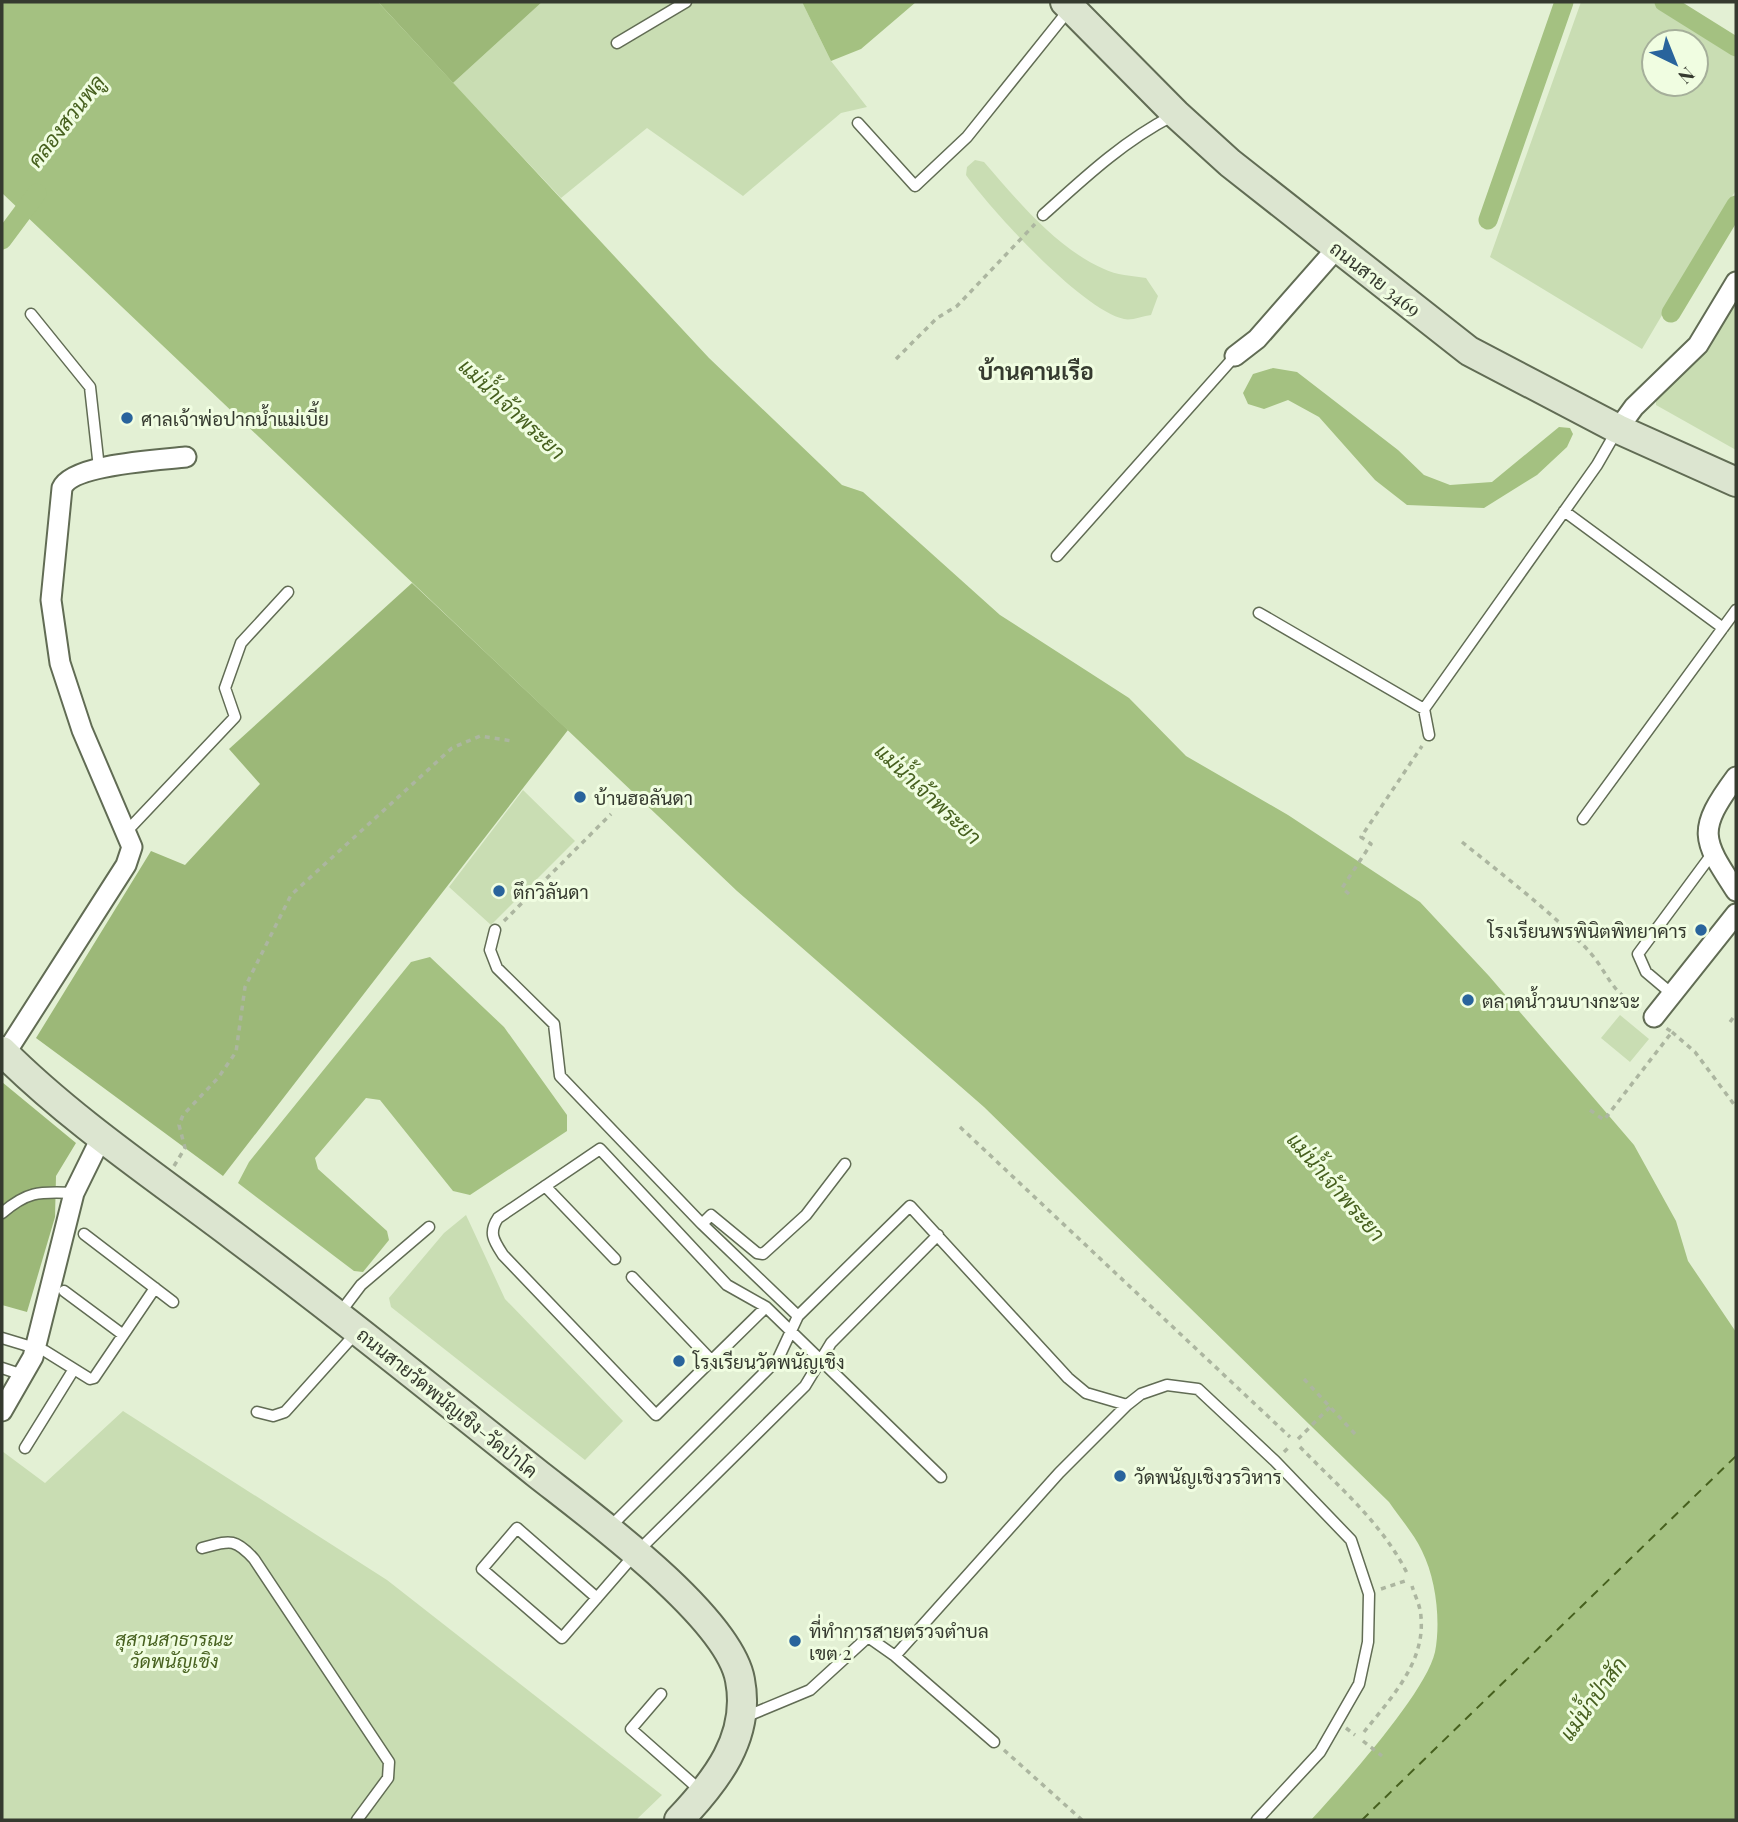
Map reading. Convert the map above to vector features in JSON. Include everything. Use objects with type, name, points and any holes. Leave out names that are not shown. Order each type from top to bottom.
[{"type":"main road","name":"ถนนสาย 3469","points":[[1068,5],[1176,114],[1230,163],[1469,351],[1618,429],[1736,482]]},
{"type":"main road","name":"ถนนสายวัดพนัญเชิง-วัดป่าโค","points":[[3,1053],[102,1136],[349,1322],[607,1529],[697,1612],[726,1648],[740,1679],[741,1718],[730,1754],[704,1794],[679,1820]]},
{"type":"street","points":[[1235,356],[1257,339],[1337,248]]},
{"type":"street","points":[[1618,429],[1634,407],[1698,345],[1736,282]]},
{"type":"street","points":[[3,1053],[126,865],[132,847],[94,761],[60,663],[51,600],[62,488],[71,478],[99,468],[186,457]]},
{"type":"street","points":[[1735,782],[1708,828],[1706,840],[1736,891]]},
{"type":"street","points":[[1654,1017],[1736,914]]},
{"type":"street","points":[[2,1411],[24,1375],[35,1348],[74,1193],[102,1136]]},
{"type":"lane","points":[[617,43],[686,2]]},
{"type":"lane","points":[[858,123],[915,186],[967,137],[1068,5]]},
{"type":"lane","points":[[1043,215],[1107,157],[1139,133],[1176,114]]},
{"type":"lane","points":[[31,314],[90,387],[99,468]]},
{"type":"lane","points":[[1057,556],[1235,356]]},
{"type":"lane","points":[[1429,735],[1424,709],[1564,511],[1618,429]]},
{"type":"lane","points":[[1564,511],[1723,628]]},
{"type":"lane","points":[[127,831],[235,717],[225,688],[241,643],[288,593]]},
{"type":"lane","points":[[1583,819],[1736,610]]},
{"type":"lane","points":[[1259,613],[1424,709]]},
{"type":"lane","points":[[1672,994],[1646,972],[1638,954],[1712,854]]},
{"type":"lane","points":[[495,930],[490,950],[497,968],[554,1024],[560,1076],[702,1224],[798,1316]]},
{"type":"lane","points":[[766,1307],[656,1415],[503,1255],[493,1239],[492,1227],[498,1218],[600,1149],[727,1285],[766,1307],[941,1477]]},
{"type":"lane","points":[[702,1224],[711,1215],[757,1253],[763,1254],[806,1215],[845,1164]]},
{"type":"lane","points":[[545,1186],[615,1259]]},
{"type":"lane","points":[[2,1213],[20,1198],[38,1192],[74,1193]]},
{"type":"lane","points":[[607,1529],[778,1359],[798,1316],[910,1206],[1068,1378],[1086,1393],[1127,1405]]},
{"type":"lane","points":[[257,1412],[273,1416],[285,1412],[349,1322],[361,1285],[429,1227]]},
{"type":"lane","points":[[84,1234],[173,1302]]},
{"type":"lane","points":[[597,1598],[517,1528],[482,1569],[562,1638],[597,1598],[635,1554],[805,1386],[831,1343],[938,1235]]},
{"type":"lane","points":[[632,1277],[711,1360]]},
{"type":"lane","points":[[2,1338],[35,1348],[94,1378],[155,1288]]},
{"type":"lane","points":[[64,1291],[122,1334]]},
{"type":"lane","points":[[2,1368],[24,1375]]},
{"type":"lane","points":[[25,1448],[74,1369]]},
{"type":"lane","points":[[895,1656],[1000,1534],[1127,1405],[1141,1394],[1167,1385],[1198,1390],[1276,1461],[1351,1541],[1369,1594],[1368,1642],[1359,1684],[1320,1752],[1257,1820]]},
{"type":"lane","points":[[202,1548],[227,1541],[240,1544],[254,1559],[389,1762],[388,1778],[363,1819]]},
{"type":"lane","points":[[741,1718],[810,1690],[868,1637],[895,1656],[994,1742]]},
{"type":"lane","points":[[661,1694],[631,1729],[704,1794]]},
{"type":"path","points":[[896,359],[937,317],[957,306],[1043,215]]},
{"type":"path","points":[[1349,894],[1342,888],[1371,844],[1360,836],[1429,735]]},
{"type":"path","points":[[163,1183],[185,1148],[179,1125],[184,1115],[218,1078],[236,1052],[245,987],[291,895],[452,748],[480,736],[512,741]]},
{"type":"path","points":[[495,930],[611,814]]},
{"type":"path","points":[[1462,842],[1529,895],[1590,951]]},
{"type":"path","points":[[1730,1022],[1736,1014]]},
{"type":"path","points":[[1672,1032],[1695,1052],[1736,1107]]},
{"type":"path","points":[[1590,1110],[1604,1120],[1637,1078]]},
{"type":"path","points":[[960,1127],[1290,1437]]},
{"type":"path","points":[[1304,1379],[1356,1435]]},
{"type":"path","points":[[1298,1438],[1330,1407]]},
{"type":"path","points":[[1300,1447],[1371,1520],[1395,1549],[1407,1573]]},
{"type":"path","points":[[1369,1594],[1405,1581]]},
{"type":"path","points":[[1364,1732],[1404,1680],[1418,1649],[1421,1617],[1412,1586]]},
{"type":"path","points":[[1363,1741],[1382,1756]]},
{"type":"path","points":[[994,1742],[1082,1820]]},
{"type":"green space","points":[[542,2],[802,2],[831,61],[867,107],[841,113],[743,196],[647,128],[561,198],[453,83]]},
{"type":"green space","points":[[1581,2],[1653,2],[1694,28],[1640,28],[1640,98],[1710,98],[1710,38],[1736,54],[1736,190],[1642,349],[1490,257]]},
{"type":"green space","points":[[975,160],[984,162],[1039,222],[1070,249],[1109,271],[1146,278],[1158,296],[1151,315],[1124,319],[1106,312],[1062,279],[1016,234],[966,175],[967,167]]},
{"type":"green space","points":[[1736,301],[1736,450],[1656,405],[1656,400],[1706,351]]},
{"type":"green space","points":[[523,790],[575,841],[491,925],[449,887]]},
{"type":"green space","points":[[1620,1015],[1649,1039],[1630,1062],[1601,1038]]},
{"type":"green space","points":[[466,1215],[505,1299],[623,1421],[585,1460],[391,1307],[389,1298],[444,1233]]},
{"type":"green space","name":"สุสานสาธารณะ วัดพนัญเชิง","points":[[123,1411],[387,1580],[662,1795],[636,1820],[2,1820],[2,1451],[45,1483]]},
{"type":"shaded area","points":[[378,2],[542,2],[453,83]]},
{"type":"shaded area","points":[[412,583],[568,730],[223,1176],[36,1038],[151,851],[185,865],[260,784],[229,749]]},
{"type":"shaded area","points":[[2,1082],[76,1143],[56,1176],[55,1217],[27,1312],[2,1305]]},
{"type":"water","points":[[2,2],[378,2],[709,358],[842,485],[863,492],[1000,615],[1129,698],[1186,756],[1288,815],[1420,902],[1489,976],[1634,1145],[1676,1221],[1688,1261],[1736,1332],[1736,1820],[1311,1820],[1400,1714],[1428,1670],[1435,1652],[1437,1627],[1434,1587],[1427,1562],[1407,1526],[1389,1502],[984,1107],[737,891],[2,193]]},
{"type":"water","points":[[802,2],[916,2],[861,49],[831,61]]},
{"type":"water","points":[[1273,368],[1297,372],[1398,450],[1424,475],[1450,485],[1492,482],[1559,427],[1570,428],[1573,434],[1567,447],[1537,475],[1484,508],[1407,505],[1375,480],[1319,417],[1288,400],[1264,409],[1248,404],[1243,393],[1253,374]]},
{"type":"water","points":[[430,957],[504,1027],[567,1115],[567,1131],[470,1195],[453,1191],[380,1100],[366,1098],[315,1158],[318,1169],[387,1231],[389,1240],[363,1272],[354,1271],[238,1183],[249,1162],[411,962]]},
{"type":"waterway","points":[[1488,220],[1564,2]]},
{"type":"waterway","points":[[1664,2],[1736,47]]},
{"type":"waterway","name":"คลองสวนพลู","points":[[2,240],[37,193]]},
{"type":"waterway","points":[[1671,313],[1736,205]]},
{"type":"ferry route","points":[[1362,1820],[1736,1456]]},
{"type":"place","name":"ศาลเจ้าพ่อปากน้ำแม่เบี้ย","points":[[127,418]]},
{"type":"place","name":"บ้านฮอลันดา","points":[[580,797]]},
{"type":"place","name":"ตึกวิลันดา","points":[[499,891]]},
{"type":"place","name":"โรงเรียนพรพินิตพิทยาคาร","points":[[1701,930]]},
{"type":"place","name":"ตลาดน้ำวนบางกะจะ","points":[[1468,1000]]},
{"type":"place","name":"โรงเรียนวัดพนัญเชิง","points":[[679,1361]]},
{"type":"place","name":"วัดพนัญเชิงวรวิหาร","points":[[1120,1476]]},
{"type":"place","name":"ที่ทำการสายตรวจตำบล เขต 2","points":[[795,1641]]},
{"type":"district","name":"บ้านคานเรือ","points":[[1036,370]]},
{"type":"water label","name":"แม่น้ำเจ้าพระยา","points":[[513,408]]},
{"type":"water label","name":"แม่น้ำเจ้าพระยา","points":[[929,793]]},
{"type":"water label","name":"แม่น้ำเจ้าพระยา","points":[[1337,1186]]},
{"type":"water label","name":"แม่น้ำป่าสัก","points":[[1592,1698]]}]
